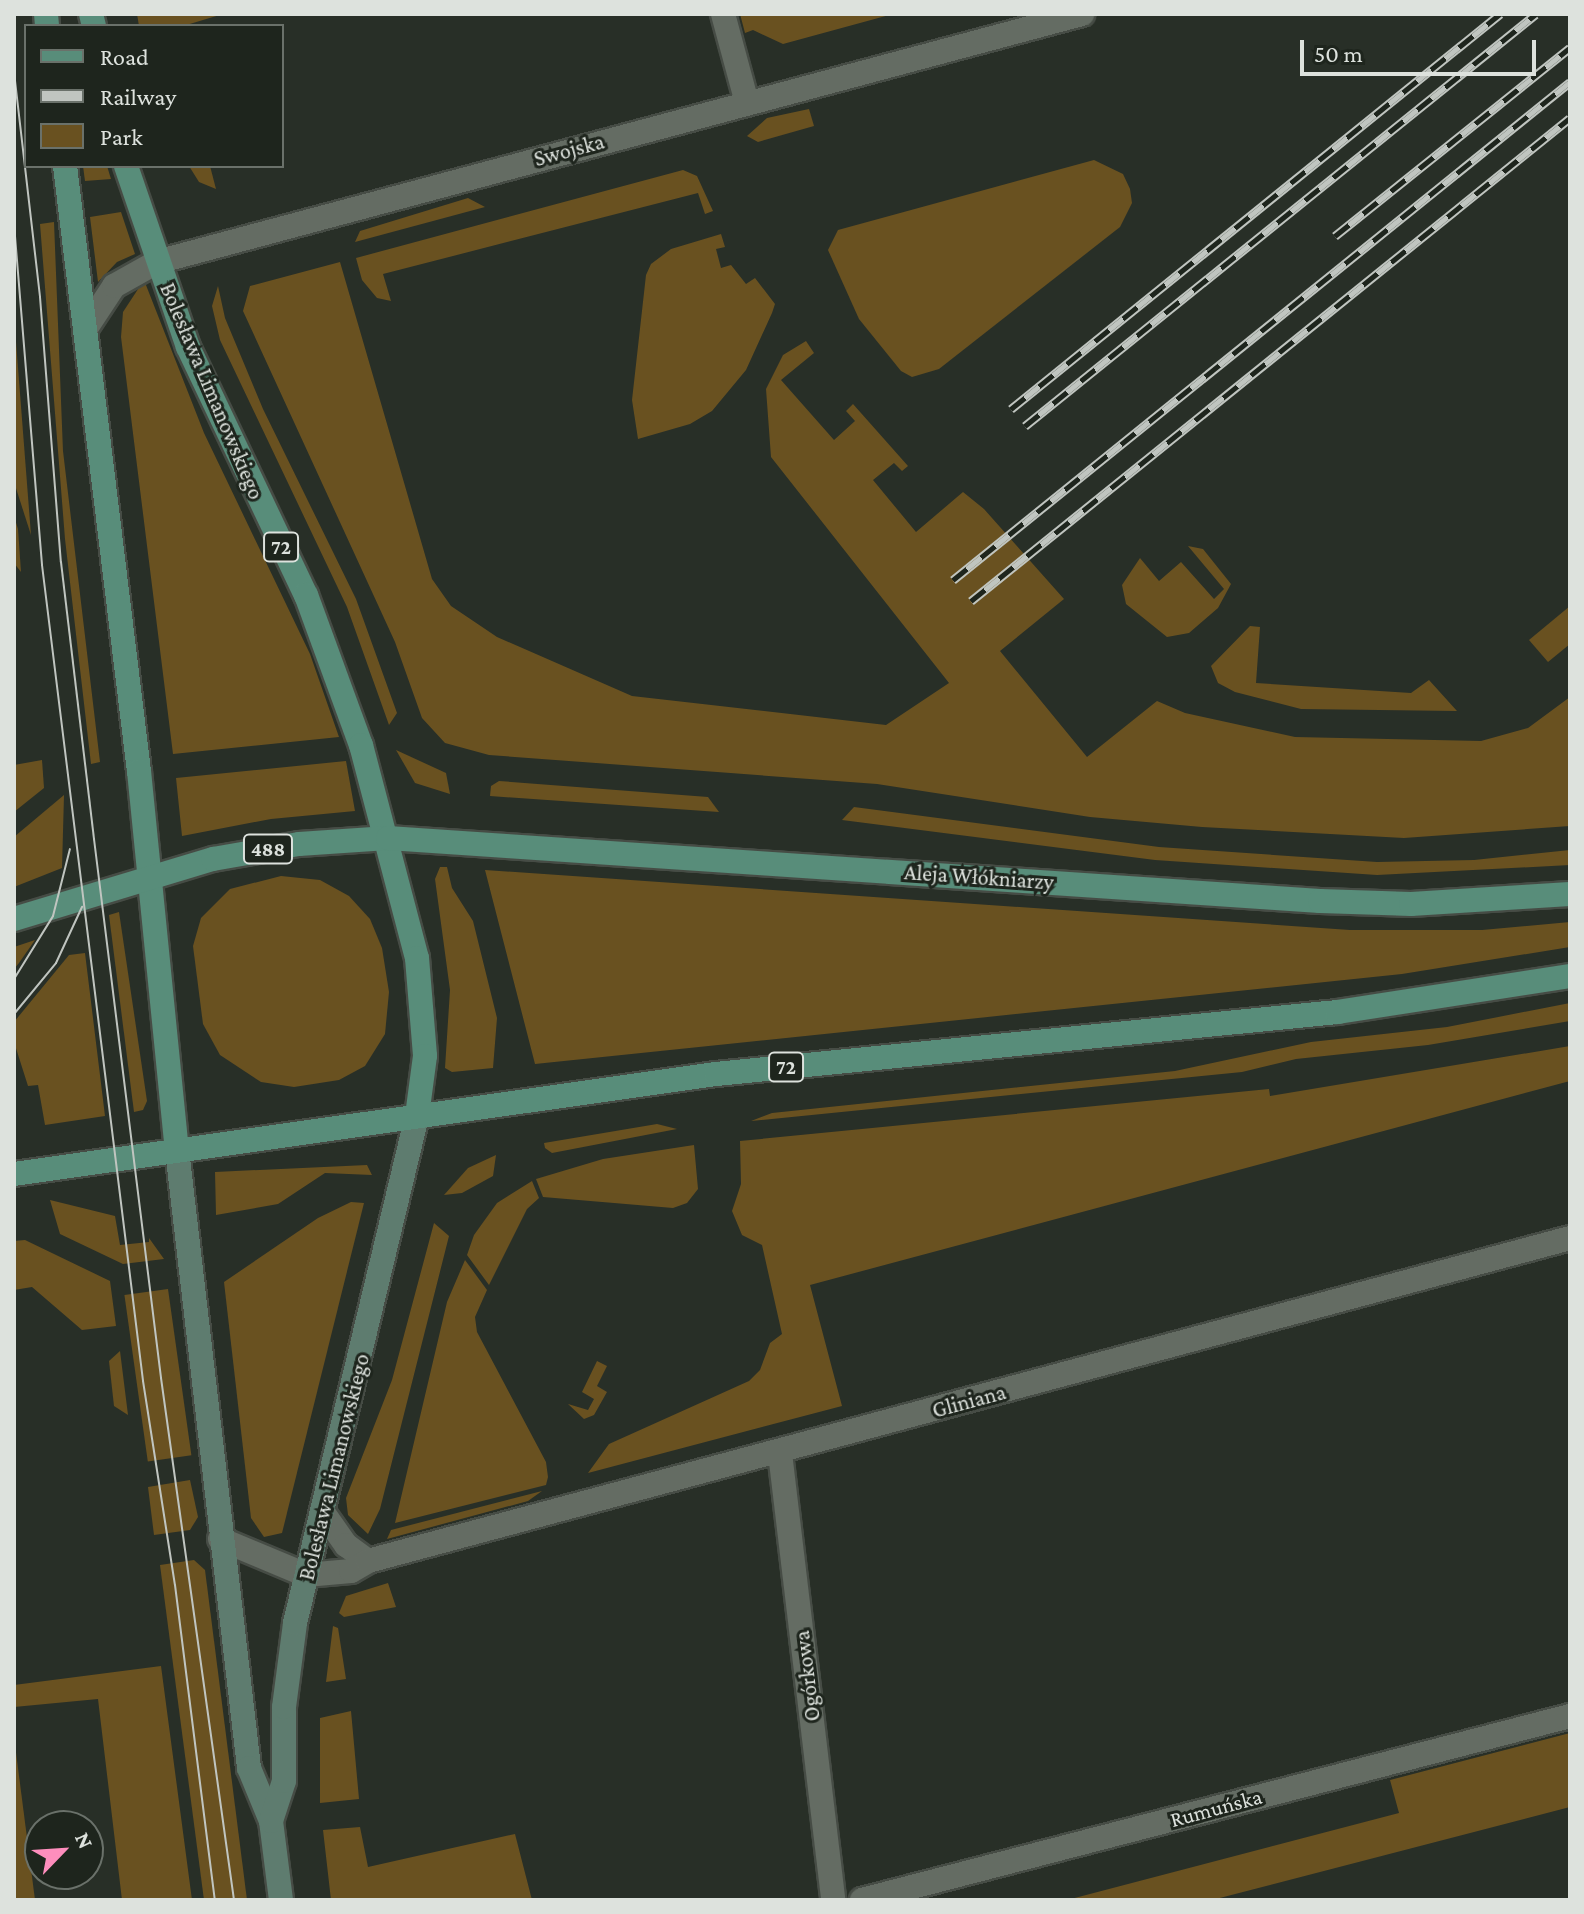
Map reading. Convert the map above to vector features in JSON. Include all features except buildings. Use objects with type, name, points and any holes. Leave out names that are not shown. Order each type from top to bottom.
[{"type":"main road","points":[[14,1174],[177,1150],[150,875],[65,168]]},
{"type":"main road","name":"Bolesława Limanowskiego","points":[[127,168],[157,262],[212,403],[321,633],[388,838],[423,1000],[425,1056],[417,1116]]},
{"type":"main road","name":"488","points":[[14,919],[150,875],[299,844],[388,838]]},
{"type":"main road","name":"Aleja Włókniarzy","points":[[388,838],[1320,901],[1472,903],[1570,894]]},
{"type":"main road","name":"72","points":[[177,1150],[716,1074],[1350,1010],[1570,976]]},
{"type":"street","points":[[723,14],[747,103]]},
{"type":"street","name":"Swojska","points":[[85,330],[114,286],[157,262],[1082,14]]},
{"type":"street","name":"Bolesława Limanowskiego","points":[[271,1821],[284,1781],[289,1664],[306,1575],[417,1116]]},
{"type":"street","name":"Bolesława Limanowskiego","points":[[177,1150],[249,1768],[271,1821],[281,1900]]},
{"type":"street","name":"Gliniana","points":[[220,1539],[306,1575],[351,1571],[368,1561],[780,1453],[1570,1238]]},
{"type":"street","name":"Ogórkowa","points":[[780,1453],[833,1900]]},
{"type":"street","points":[[322,1511],[346,1545],[368,1561]]},
{"type":"street","name":"Rumuńska","points":[[862,1900],[1570,1716]]},
{"type":"green space","points":[[137,14],[223,14],[190,24],[139,24]]},
{"type":"green space","points":[[740,14],[893,14],[783,44],[753,30],[745,33]]},
{"type":"green space","points":[[809,109],[814,126],[758,142],[747,136],[767,118]]},
{"type":"green space","points":[[1094,160],[1123,174],[1130,189],[1132,203],[1120,227],[939,369],[912,377],[901,371],[859,319],[828,250],[838,230]]},
{"type":"green space","points":[[83,168],[108,168],[111,179],[85,181]]},
{"type":"green space","points":[[190,168],[211,168],[216,189],[199,182]]},
{"type":"green space","points":[[683,170],[697,176],[713,211],[705,214],[698,193],[383,274],[391,301],[377,298],[362,280],[356,258]]},
{"type":"green space","points":[[468,198],[485,207],[355,242],[360,231]]},
{"type":"green space","points":[[121,212],[135,254],[117,262],[98,282],[90,217]]},
{"type":"green space","points":[[54,222],[63,451],[100,762],[91,764],[65,539],[40,224]]},
{"type":"green space","points":[[721,234],[725,247],[716,249],[721,268],[731,265],[746,284],[755,278],[775,304],[772,313],[746,370],[712,411],[690,424],[638,439],[632,400],[646,275],[651,264],[671,249]]},
{"type":"green space","points":[[340,262],[432,579],[451,606],[497,637],[632,696],[886,725],[949,683],[771,457],[766,389],[783,355],[806,341],[814,353],[781,380],[834,440],[855,421],[846,411],[853,404],[908,466],[902,471],[894,463],[873,480],[916,532],[963,492],[984,509],[1064,599],[1000,651],[1087,757],[1157,701],[1185,713],[1295,737],[1481,741],[1528,728],[1570,697],[1570,826],[1404,838],[1202,827],[1090,817],[877,784],[489,755],[445,743],[422,718],[395,642],[243,311],[250,286]]},
{"type":"green space","points":[[144,280],[204,433],[310,654],[339,737],[173,754],[121,337],[123,312]]},
{"type":"green space","points":[[218,286],[225,318],[263,409],[356,599],[397,713],[389,725],[347,607],[220,340],[212,306]]},
{"type":"green space","points":[[14,316],[31,535],[14,482]]},
{"type":"green space","points":[[14,516],[18,529],[21,572],[14,563]]},
{"type":"green space","points":[[1188,546],[1203,549],[1231,584],[1218,608],[1189,633],[1167,637],[1126,604],[1122,585],[1140,558],[1159,581],[1181,562],[1214,599],[1224,589]]},
{"type":"green space","points":[[1570,606],[1570,644],[1548,662],[1529,640]]},
{"type":"green space","points":[[1250,626],[1260,627],[1256,683],[1411,693],[1429,680],[1457,711],[1301,709],[1235,692],[1218,683],[1211,666]]},
{"type":"green space","points":[[396,750],[446,773],[450,794],[415,783]]},
{"type":"green space","points":[[42,760],[44,788],[14,812],[14,765]]},
{"type":"green space","points":[[346,761],[355,811],[271,819],[182,836],[176,778]]},
{"type":"green space","points":[[499,781],[708,797],[719,812],[490,796],[491,786]]},
{"type":"green space","points":[[64,795],[62,868],[14,887],[14,837]]},
{"type":"green space","points":[[854,807],[1159,847],[1377,862],[1474,860],[1570,850],[1570,865],[1377,875],[1155,860],[842,820]]},
{"type":"green space","points":[[440,867],[447,867],[452,888],[473,921],[497,1018],[493,1068],[452,1072],[445,1068],[450,990],[435,879]]},
{"type":"green space","points":[[485,870],[1350,930],[1482,930],[1570,922],[1570,947],[1402,974],[535,1064]]},
{"type":"green space","points":[[281,876],[320,880],[349,896],[370,919],[382,948],[389,992],[385,1034],[365,1066],[339,1080],[294,1087],[261,1082],[220,1055],[203,1024],[193,946],[201,918],[230,889]]},
{"type":"green space","points":[[119,912],[147,1101],[143,1110],[134,1112],[109,915]]},
{"type":"green space","points":[[35,940],[19,963],[14,969],[14,947]]},
{"type":"green space","points":[[85,953],[105,1116],[45,1125],[38,1085],[28,1086],[14,1042],[14,1022],[69,955]]},
{"type":"green space","points":[[1570,1003],[1570,1021],[1428,1045],[1296,1059],[1242,1072],[751,1121],[772,1113],[1175,1071],[1311,1042],[1447,1027]]},
{"type":"green space","points":[[1570,1046],[1570,1081],[810,1285],[842,1406],[588,1473],[609,1444],[749,1381],[760,1370],[770,1343],[782,1334],[762,1245],[742,1235],[732,1211],[741,1184],[740,1141],[1269,1089],[1270,1096]]},
{"type":"green space","points":[[657,1124],[677,1129],[552,1153],[544,1143]]},
{"type":"green space","points":[[694,1145],[698,1189],[687,1203],[673,1208],[543,1197],[536,1179],[603,1159]]},
{"type":"green space","points":[[496,1155],[493,1176],[462,1193],[444,1195],[468,1168]]},
{"type":"green space","points":[[367,1165],[372,1175],[325,1173],[278,1204],[216,1215],[215,1172]]},
{"type":"green space","points":[[532,1181],[539,1198],[527,1209],[489,1285],[467,1255],[474,1235],[497,1203]]},
{"type":"green space","points":[[50,1200],[115,1216],[120,1245],[149,1242],[149,1238],[164,1259],[123,1264],[60,1234]]},
{"type":"green space","points":[[351,1202],[364,1203],[282,1533],[264,1537],[251,1518],[224,1282],[318,1218]]},
{"type":"green space","points":[[434,1223],[449,1236],[380,1509],[368,1534],[348,1515],[346,1498],[392,1380]]},
{"type":"green space","points":[[25,1240],[110,1281],[116,1326],[82,1330],[32,1287],[14,1290],[14,1241]]},
{"type":"green space","points":[[465,1260],[487,1290],[475,1317],[477,1332],[546,1462],[546,1485],[395,1523],[447,1302]]},
{"type":"green space","points":[[168,1289],[191,1455],[148,1461],[124,1295]]},
{"type":"green space","points":[[120,1351],[128,1415],[114,1406],[109,1361]]},
{"type":"green space","points":[[597,1361],[607,1366],[597,1386],[607,1392],[594,1415],[584,1419],[568,1404],[588,1410],[594,1399],[582,1392]]},
{"type":"green space","points":[[190,1480],[198,1517],[190,1530],[154,1535],[148,1487]]},
{"type":"green space","points":[[542,1491],[528,1501],[387,1539],[391,1530]]},
{"type":"green space","points":[[194,1560],[205,1570],[247,1900],[204,1900],[160,1565]]},
{"type":"green space","points":[[388,1583],[396,1607],[344,1617],[339,1613],[346,1596]]},
{"type":"green space","points":[[333,1626],[338,1628],[346,1679],[326,1682]]},
{"type":"green space","points":[[161,1666],[192,1900],[122,1900],[98,1699],[14,1707],[14,1685]]},
{"type":"green space","points":[[351,1711],[359,1799],[320,1803],[320,1718]]},
{"type":"green space","points":[[1570,1733],[1570,1807],[1212,1900],[1067,1900],[1399,1813],[1390,1780]]},
{"type":"green space","points":[[14,1737],[24,1815],[24,1890],[34,1890],[35,1900],[14,1900]]},
{"type":"green space","points":[[360,1827],[368,1867],[515,1834],[532,1900],[331,1900],[323,1830]]},
{"type":"tram line","points":[[14,72],[24,159]]},
{"type":"tram line","points":[[25,168],[40,297],[61,562],[94,839],[161,1378],[234,1900]]},
{"type":"tram line","points":[[14,224],[42,565],[143,1381],[175,1585],[215,1900]]},
{"type":"tram line","points":[[14,979],[53,916],[70,849]]},
{"type":"tram line","points":[[14,1014],[56,963],[82,907]]},
{"type":"railway","points":[[1011,409],[1500,14]]},
{"type":"railway","points":[[1025,426],[1536,14]]},
{"type":"railway","points":[[1335,236],[1570,48]]},
{"type":"railway","points":[[953,580],[1570,82]]},
{"type":"railway","points":[[971,601],[1570,118]]}]
